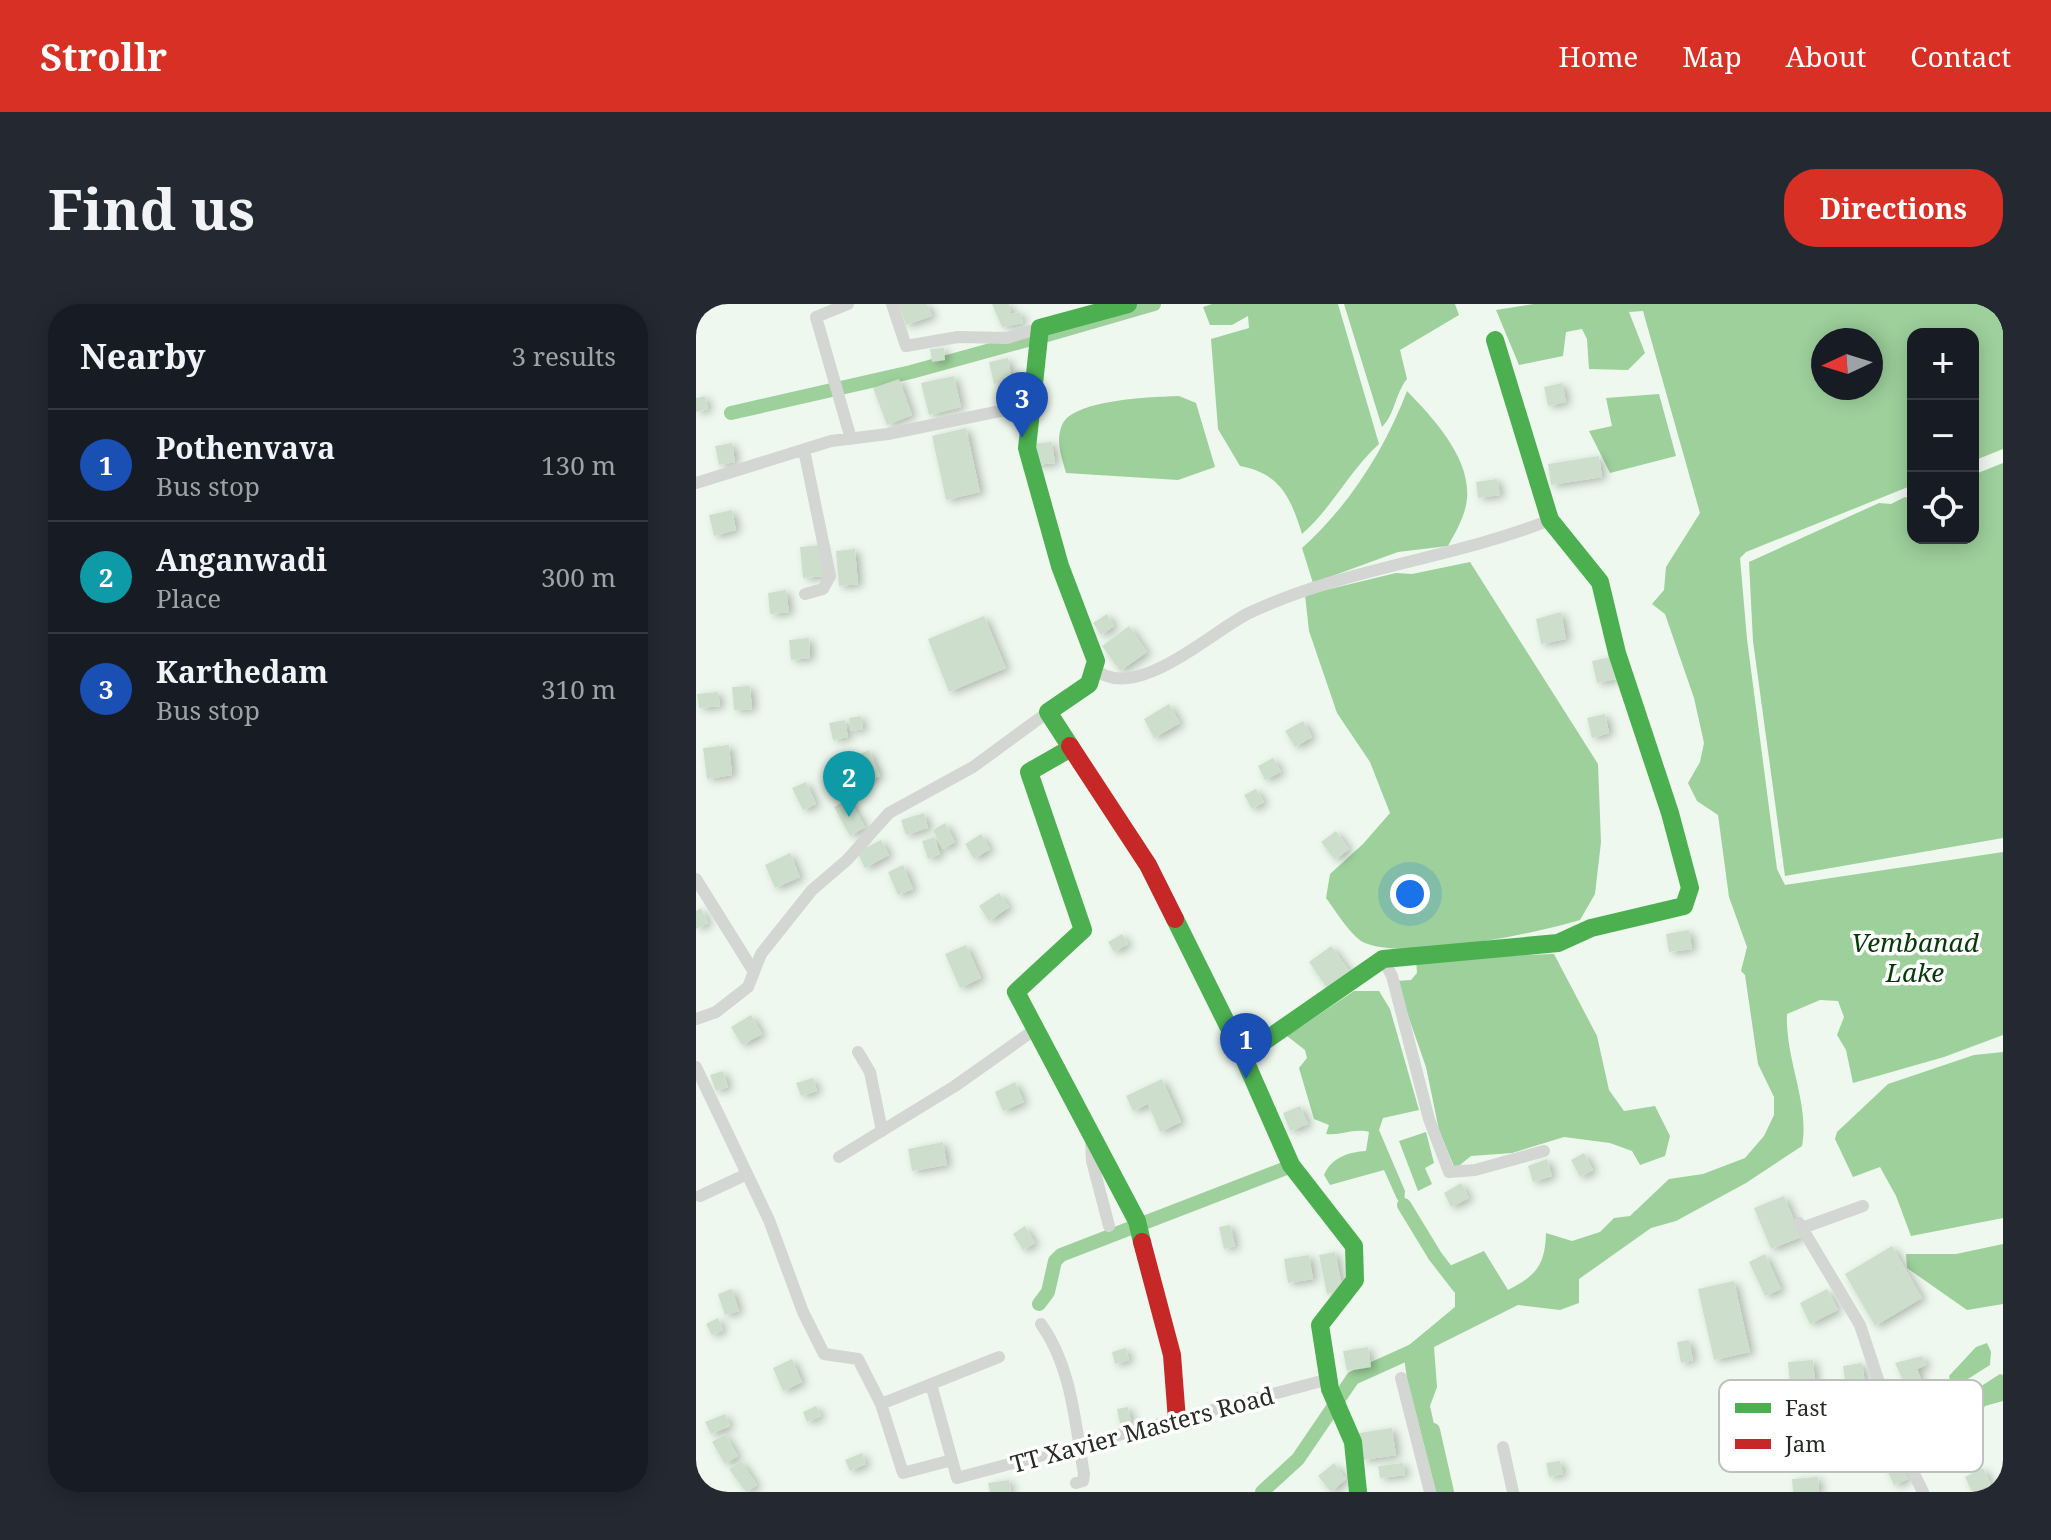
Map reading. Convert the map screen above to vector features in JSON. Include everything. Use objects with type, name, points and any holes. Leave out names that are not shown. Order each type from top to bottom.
[{"type":"street","points":[[811,304],[851,439]]},
{"type":"street","points":[[816,317],[848,304]]},
{"type":"street","points":[[892,304],[906,346],[958,337],[1007,338],[1128,304]]},
{"type":"street","points":[[696,1019],[716,1012],[748,987],[761,954],[812,890],[847,860],[889,813],[973,767],[1089,684],[1096,661],[1060,566],[1027,448],[1029,405],[1040,328]]},
{"type":"street","points":[[1243,1056],[1383,959],[1558,943],[1591,928],[1684,906],[1690,888],[1670,813],[1617,653],[1600,582],[1550,520],[1495,340]]},
{"type":"street","points":[[696,483],[804,450],[1029,405]]},
{"type":"street","points":[[804,450],[830,576],[823,589],[805,594]]},
{"type":"street","points":[[1094,668],[1103,677],[1115,680],[1139,676],[1193,651],[1227,623],[1293,593],[1508,537],[1550,520]]},
{"type":"street","points":[[1048,712],[1148,865],[1243,1056],[1291,1165],[1354,1246],[1355,1280],[1320,1325],[1329,1379],[1353,1442],[1358,1492]]},
{"type":"street","points":[[1071,748],[1029,772],[1083,930],[1016,992],[1139,1226],[1172,1355],[1177,1420]]},
{"type":"street","points":[[696,879],[754,972]]},
{"type":"street","points":[[1383,959],[1392,976],[1429,1119],[1449,1172],[1475,1170],[1544,1151]]},
{"type":"street","points":[[839,1157],[955,1086],[1034,1030]]},
{"type":"street","points":[[858,1052],[870,1072],[882,1131]]},
{"type":"street","points":[[696,1067],[747,1174],[791,1273],[803,1312],[824,1354],[858,1359],[881,1404],[903,1473],[952,1460],[931,1384]]},
{"type":"street","points":[[1090,1132],[1092,1161],[1109,1226]]},
{"type":"street","points":[[700,1196],[747,1174]]},
{"type":"street","points":[[1863,1206],[1800,1226],[1860,1325],[1878,1380]]},
{"type":"street","points":[[1041,1324],[1063,1364],[1084,1474],[1083,1481],[1076,1483]]},
{"type":"street","points":[[881,1404],[999,1357]]},
{"type":"street","points":[[1401,1378],[1430,1492]]},
{"type":"street","name":"TT Xavier Masters Road","points":[[952,1460],[957,1478],[1329,1379]]},
{"type":"street","points":[[1503,1447],[1513,1492]]},
{"type":"street","points":[[1913,1472],[1923,1492]]},
{"type":"water","points":[[1212,304],[1338,304],[1379,444],[1302,534],[1282,489],[1265,475],[1240,466],[1218,429],[1211,339],[1249,328],[1248,316],[1232,325],[1210,325],[1203,307]]},
{"type":"water","points":[[1344,304],[1455,304],[1459,315],[1400,350],[1407,379],[1382,427]]},
{"type":"water","name":"Vembanad Lake","points":[[1534,304],[2003,304],[2003,449],[1979,459],[1979,328],[1907,328],[1907,487],[1746,552],[1740,558],[1747,639],[1777,869],[1785,885],[2003,852],[2003,1035],[1944,1057],[1853,1083],[1846,1050],[1837,1035],[1844,1017],[1838,1001],[1820,1000],[1787,1014],[1787,1031],[1803,1114],[1802,1146],[1746,1183],[1676,1221],[1651,1228],[1579,1279],[1579,1303],[1560,1310],[1518,1305],[1434,1347],[1437,1387],[1430,1406],[1449,1492],[1436,1492],[1407,1379],[1403,1350],[1455,1307],[1455,1287],[1447,1267],[1484,1251],[1508,1290],[1538,1268],[1544,1253],[1546,1233],[1572,1241],[1600,1232],[1614,1218],[1630,1216],[1669,1179],[1703,1174],[1745,1158],[1764,1136],[1774,1115],[1774,1097],[1758,1064],[1745,975],[1741,971],[1747,947],[1729,897],[1718,815],[1697,801],[1688,783],[1700,762],[1704,743],[1694,698],[1665,614],[1652,604],[1664,590],[1666,567],[1700,513],[1643,311],[1629,312],[1645,353],[1628,370],[1589,369],[1587,339],[1582,329],[1566,332],[1563,356],[1519,365],[1496,310]]},
{"type":"water","points":[[1407,391],[1448,440],[1463,469],[1467,499],[1457,529],[1448,546],[1398,552],[1313,583],[1302,548],[1335,514],[1364,476],[1388,434]]},
{"type":"water","points":[[1659,394],[1676,456],[1610,473],[1589,431],[1612,426],[1606,398]]},
{"type":"water","points":[[1179,396],[1196,403],[1215,467],[1178,480],[1066,473],[1059,437],[1062,425],[1069,416],[1115,401]]},
{"type":"water","points":[[2003,463],[2003,838],[1785,876],[1753,641],[1749,562],[1879,503],[1891,504],[1905,497],[1907,544],[1979,544],[1979,473]]},
{"type":"water","points":[[1470,562],[1598,764],[1601,842],[1595,894],[1580,920],[1560,926],[1469,944],[1405,949],[1380,947],[1356,937],[1326,898],[1330,874],[1363,844],[1390,813],[1370,762],[1337,713],[1309,631],[1305,595],[1396,573],[1412,574]]},
{"type":"water","points":[[1554,954],[1597,1036],[1609,1090],[1624,1111],[1655,1106],[1670,1136],[1665,1156],[1640,1165],[1632,1151],[1610,1143],[1564,1137],[1512,1153],[1471,1156],[1455,1169],[1439,1130],[1426,1067],[1396,981],[1411,980],[1417,973],[1416,959]]},
{"type":"water","points":[[1354,991],[1379,991],[1390,1009],[1419,1110],[1383,1118],[1379,1130],[1405,1191],[1404,1205],[1397,1199],[1384,1170],[1330,1185],[1324,1175],[1327,1169],[1341,1157],[1366,1151],[1369,1132],[1326,1134],[1329,1125],[1314,1119],[1299,1068],[1307,1058],[1305,1050],[1287,1036]]},
{"type":"water","points":[[2003,1052],[2003,1218],[1911,1236],[1896,1196],[1880,1167],[1853,1177],[1835,1139],[1837,1132],[1888,1084],[1974,1055]]},
{"type":"water","points":[[1426,1132],[1434,1163],[1425,1168],[1432,1184],[1418,1191],[1399,1141]]},
{"type":"water","points":[[2003,1244],[2003,1304],[1967,1310],[1907,1268],[1906,1254],[1956,1254]]},
{"type":"water","points":[[1987,1343],[1991,1352],[1990,1365],[1966,1380],[1950,1380],[1949,1376],[1976,1347]]},
{"type":"water","points":[[2003,1375],[2003,1401],[1985,1406],[1983,1410],[1983,1385]]},
{"type":"building","points":[[898,304],[927,304],[932,316],[906,325]]},
{"type":"building","points":[[992,304],[1009,304],[1011,314],[1020,312],[1023,323],[1002,327]]},
{"type":"building","points":[[944,348],[945,360],[932,362],[930,349]]},
{"type":"building","points":[[1008,358],[1012,380],[994,384],[989,362]]},
{"type":"building","points":[[954,376],[961,407],[929,415],[921,383]]},
{"type":"building","points":[[899,379],[912,415],[887,425],[873,388]]},
{"type":"building","points":[[1562,383],[1566,402],[1548,406],[1544,387]]},
{"type":"building","points":[[705,396],[708,409],[696,412],[696,398]]},
{"type":"building","points":[[966,428],[980,492],[946,500],[932,436]]},
{"type":"building","points":[[1052,442],[1055,463],[1034,465],[1031,444]]},
{"type":"building","points":[[732,443],[735,462],[719,465],[715,446]]},
{"type":"building","points":[[1599,456],[1602,477],[1551,485],[1548,464]]},
{"type":"building","points":[[1497,479],[1500,495],[1478,498],[1476,482]]},
{"type":"building","points":[[732,510],[736,530],[714,536],[709,515]]},
{"type":"building","points":[[821,545],[824,576],[803,578],[800,547]]},
{"type":"building","points":[[855,549],[858,584],[839,586],[836,551]]},
{"type":"building","points":[[786,590],[789,612],[770,614],[768,593]]},
{"type":"building","points":[[1561,612],[1566,639],[1541,644],[1536,619]]},
{"type":"building","points":[[1107,614],[1114,626],[1101,635],[1093,623]]},
{"type":"building","points":[[984,616],[1006,668],[949,692],[928,639]]},
{"type":"building","points":[[1129,626],[1147,652],[1120,671],[1102,646]]},
{"type":"building","points":[[809,638],[810,658],[791,660],[789,640]]},
{"type":"building","points":[[1611,657],[1616,679],[1597,683],[1592,661]]},
{"type":"building","points":[[750,686],[752,709],[734,710],[732,687]]},
{"type":"building","points":[[718,692],[720,706],[699,708],[697,694]]},
{"type":"building","points":[[1169,704],[1180,723],[1154,738],[1144,719]]},
{"type":"building","points":[[1605,714],[1609,733],[1592,738],[1587,718]]},
{"type":"building","points":[[861,716],[863,729],[851,731],[849,718]]},
{"type":"building","points":[[845,720],[848,737],[833,740],[829,723]]},
{"type":"building","points":[[1303,721],[1312,737],[1295,747],[1285,731]]},
{"type":"building","points":[[729,745],[732,775],[707,779],[703,748]]},
{"type":"building","points":[[869,750],[880,776],[840,793],[829,767]]},
{"type":"building","points":[[1273,758],[1281,772],[1265,780],[1258,766]]},
{"type":"building","points":[[806,782],[816,804],[803,810],[792,788]]},
{"type":"building","points":[[1256,789],[1264,802],[1252,809],[1244,795]]},
{"type":"building","points":[[849,799],[865,827],[850,836],[834,807]]},
{"type":"building","points":[[924,813],[928,828],[906,835],[901,820]]},
{"type":"building","points":[[945,823],[955,842],[943,849],[933,830]]},
{"type":"building","points":[[1336,831],[1349,849],[1335,860],[1321,842]]},
{"type":"building","points":[[981,834],[990,849],[974,859],[965,844]]},
{"type":"building","points":[[934,837],[940,854],[928,859],[922,841]]},
{"type":"building","points":[[881,840],[889,855],[865,868],[857,852]]},
{"type":"building","points":[[790,853],[800,877],[775,888],[765,865]]},
{"type":"building","points":[[903,865],[913,889],[898,895],[888,872]]},
{"type":"building","points":[[999,893],[1009,907],[989,921],[979,906]]},
{"type":"building","points":[[701,908],[708,923],[696,929],[696,911]]},
{"type":"building","points":[[1689,930],[1692,949],[1669,952],[1666,934]]},
{"type":"building","points":[[1122,934],[1128,944],[1114,952],[1108,942]]},
{"type":"building","points":[[966,945],[981,978],[960,988],[945,954]]},
{"type":"building","points":[[1331,946],[1350,972],[1327,988],[1309,962]]},
{"type":"building","points":[[751,1015],[762,1034],[742,1045],[731,1027]]},
{"type":"building","points":[[723,1071],[728,1087],[716,1091],[710,1075]]},
{"type":"building","points":[[813,1078],[817,1091],[801,1096],[796,1083]]},
{"type":"building","points":[[1162,1079],[1181,1122],[1160,1132],[1148,1104],[1133,1111],[1126,1096]]},
{"type":"building","points":[[1015,1082],[1024,1102],[1003,1111],[995,1092]]},
{"type":"building","points":[[1300,1106],[1308,1124],[1290,1131],[1283,1113]]},
{"type":"building","points":[[943,1142],[947,1165],[912,1171],[908,1149]]},
{"type":"building","points":[[1584,1153],[1593,1170],[1580,1177],[1571,1160]]},
{"type":"building","points":[[1547,1159],[1552,1176],[1533,1182],[1528,1166]]},
{"type":"building","points":[[1461,1183],[1469,1198],[1451,1207],[1444,1193]]},
{"type":"building","points":[[1784,1196],[1801,1237],[1771,1249],[1754,1208]]},
{"type":"building","points":[[1230,1225],[1235,1246],[1224,1249],[1219,1227]]},
{"type":"building","points":[[1025,1226],[1035,1243],[1023,1250],[1013,1234]]},
{"type":"building","points":[[1892,1246],[1922,1298],[1875,1326],[1845,1274]]},
{"type":"building","points":[[1335,1252],[1343,1290],[1327,1294],[1319,1255]]},
{"type":"building","points":[[1765,1254],[1781,1289],[1765,1296],[1749,1262]]},
{"type":"building","points":[[1309,1255],[1313,1279],[1288,1283],[1284,1259]]},
{"type":"building","points":[[1734,1281],[1750,1352],[1714,1360],[1698,1289]]},
{"type":"building","points":[[732,1289],[739,1311],[725,1315],[718,1294]]},
{"type":"building","points":[[1827,1289],[1838,1310],[1810,1324],[1800,1303]]},
{"type":"building","points":[[718,1318],[723,1330],[712,1335],[706,1324]]},
{"type":"building","points":[[1689,1340],[1693,1360],[1681,1363],[1677,1342]]},
{"type":"building","points":[[1368,1347],[1371,1367],[1347,1371],[1343,1351]]},
{"type":"building","points":[[1126,1348],[1129,1360],[1115,1364],[1112,1352]]},
{"type":"building","points":[[1922,1356],[1926,1365],[1917,1369],[1921,1379],[1903,1380],[1895,1363]]},
{"type":"building","points":[[792,1359],[802,1382],[783,1391],[773,1368]]},
{"type":"building","points":[[1813,1360],[1815,1380],[1790,1380],[1788,1362]]},
{"type":"building","points":[[1862,1363],[1865,1380],[1845,1380],[1843,1366]]},
{"type":"building","points":[[816,1406],[821,1416],[807,1422],[803,1412]]},
{"type":"building","points":[[1128,1407],[1131,1422],[1120,1424],[1117,1409]]},
{"type":"building","points":[[725,1414],[730,1426],[711,1434],[705,1422]]},
{"type":"building","points":[[1392,1428],[1396,1455],[1363,1460],[1359,1433]]},
{"type":"building","points":[[725,1434],[738,1456],[725,1464],[712,1442]]},
{"type":"building","points":[[862,1453],[866,1464],[850,1471],[845,1460]]},
{"type":"building","points":[[741,1461],[757,1485],[746,1492],[729,1469]]},
{"type":"building","points":[[1560,1461],[1563,1474],[1549,1477],[1546,1463]]},
{"type":"building","points":[[1334,1463],[1346,1479],[1331,1492],[1318,1476]]},
{"type":"building","points":[[1403,1463],[1405,1475],[1380,1478],[1378,1466]]},
{"type":"building","points":[[1983,1468],[1991,1485],[1972,1492],[1965,1477],[1983,1472]]},
{"type":"building","points":[[1888,1472],[1905,1472],[1908,1479],[1894,1485]]},
{"type":"building","points":[[1818,1477],[1819,1492],[1793,1492],[1792,1479]]},
{"type":"building","points":[[1009,1480],[1011,1492],[990,1492],[988,1483]]},
{"type":"waterway","points":[[1047,335],[1154,304]]},
{"type":"waterway","points":[[731,413],[911,372],[1031,339]]},
{"type":"waterway","points":[[1039,1304],[1048,1292],[1055,1261],[1061,1255],[1289,1167]]},
{"type":"waterway","points":[[1404,1205],[1435,1256],[1459,1287]]},
{"type":"waterway","points":[[1262,1492],[1298,1459],[1353,1378],[1415,1350]]},
{"type":"waterway","points":[[1433,1430],[1447,1492]]},
{"type":"traffic: fast","points":[[1070,746],[1048,712],[1089,684],[1096,661],[1060,566],[1027,448],[1040,328],[1128,304]]},
{"type":"traffic: fast","points":[[1243,1056],[1383,959],[1558,943],[1591,928],[1684,906],[1690,888],[1670,813],[1617,653],[1600,582],[1550,520],[1495,340]]},
{"type":"traffic: fast","points":[[1071,748],[1029,772],[1083,930],[1016,992],[1137,1221],[1142,1242]]},
{"type":"traffic: fast","points":[[1175,919],[1243,1056],[1291,1165],[1354,1246],[1355,1280],[1320,1325],[1330,1389],[1353,1442],[1358,1492]]},
{"type":"traffic: jam","points":[[1070,746],[1148,865],[1175,919]]},
{"type":"traffic: jam","points":[[1142,1242],[1172,1355],[1177,1420]]},
{"type":"place","name":"Karthedam","points":[[1022,438]]},
{"type":"place","name":"Anganwadi","points":[[849,817]]},
{"type":"place","name":"Pothenvava","points":[[1246,1079]]}]
